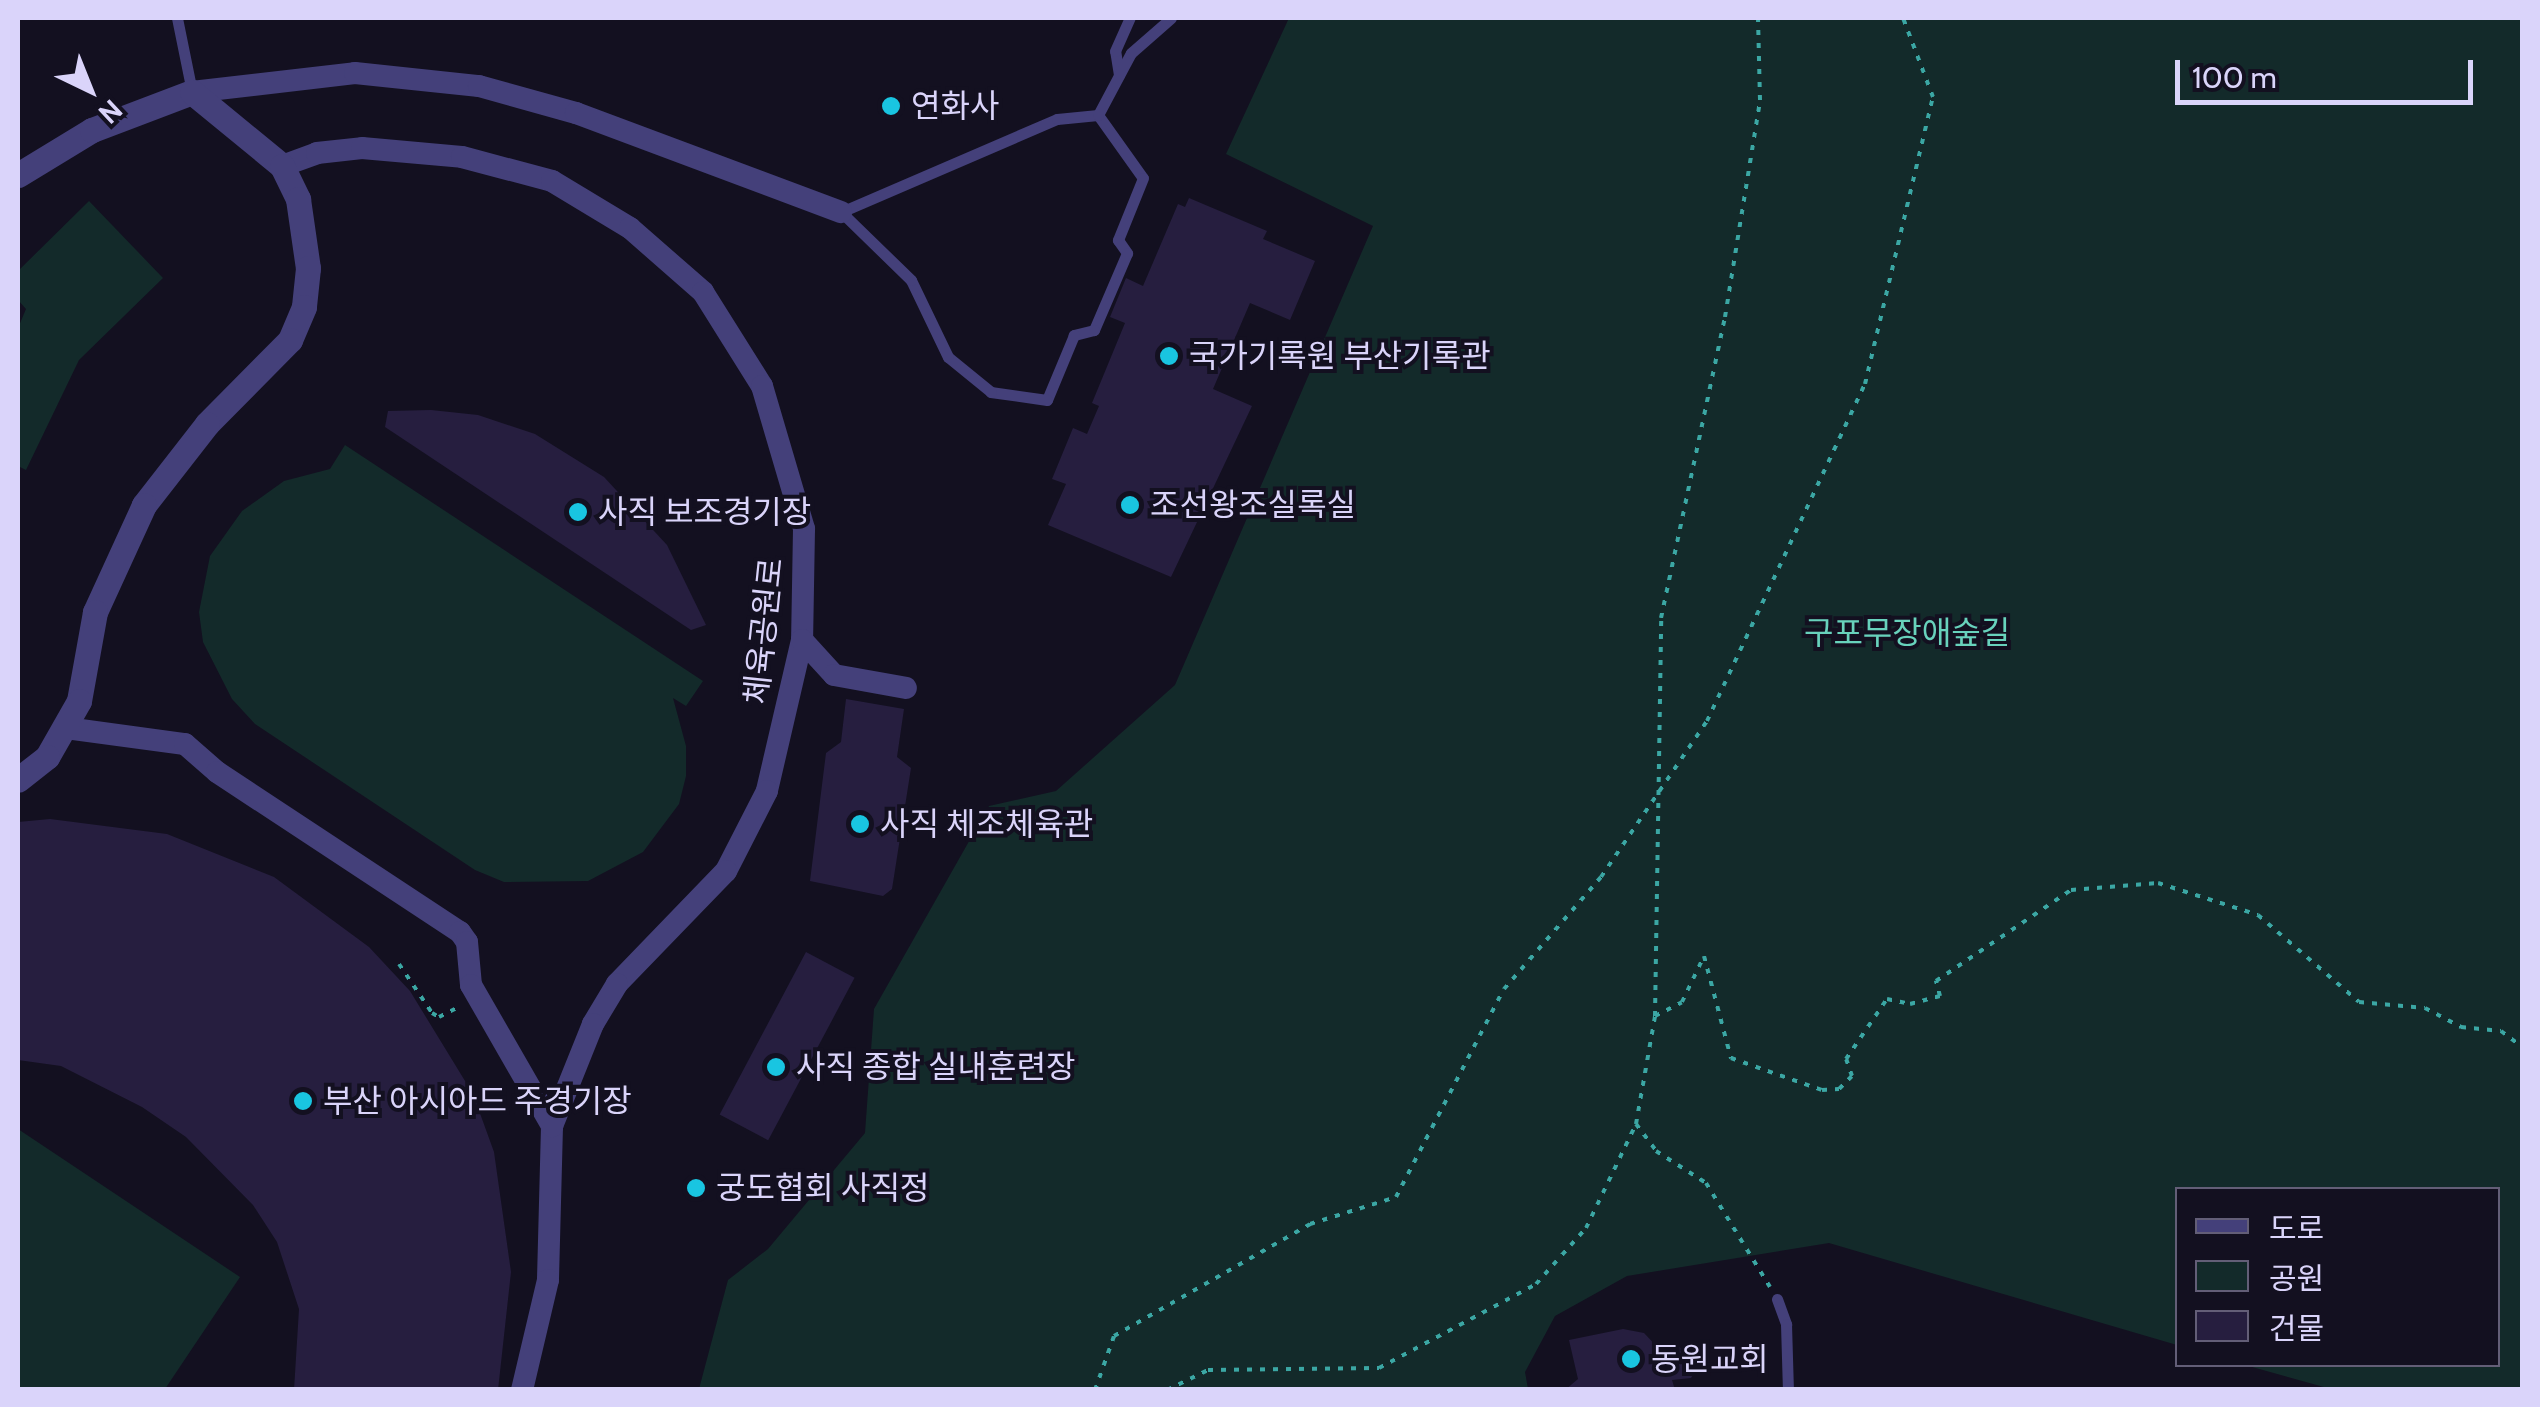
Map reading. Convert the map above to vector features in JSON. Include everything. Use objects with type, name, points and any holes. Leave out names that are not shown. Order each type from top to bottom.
[{"type":"street","points":[[18,175],[92,130],[192,92],[355,74],[479,86],[576,113],[841,212]]},
{"type":"street","points":[[18,780],[66,728],[79,701],[95,612],[144,504],[206,424],[268,368],[290,340],[304,307],[305,231],[282,166],[192,92]]},
{"type":"street","name":"체육공원로","points":[[282,166],[317,152],[362,148],[462,156],[552,181],[668,256],[703,292],[732,335],[780,430],[804,528],[802,640],[783,743],[748,834],[696,909],[617,984],[593,1024],[552,1126],[548,1280],[522,1390]]},
{"type":"street","points":[[802,640],[834,675],[906,688]]},
{"type":"street","points":[[66,728],[185,744],[217,772],[460,932],[468,942],[472,985],[552,1126]]},
{"type":"lane","points":[[178,18],[192,92]]},
{"type":"lane","points":[[1119,74],[1116,50],[1130,18]]},
{"type":"lane","points":[[1098,115],[1119,74],[1149,32],[1172,18]]},
{"type":"lane","points":[[1098,115],[1143,178],[1118,240],[1127,253],[1094,330],[1074,335],[1047,400],[992,392],[964,374],[948,357],[911,280],[841,212],[1057,119],[1098,115]]},
{"type":"lane","points":[[1777,1299],[1788,1338],[1788,1390]]},
{"type":"path","points":[[1167,1390],[1208,1370],[1379,1368],[1536,1284],[1586,1228],[1636,1124],[1655,1016],[1661,618],[1726,317],[1760,100],[1758,18]]},
{"type":"path","points":[[1094,1390],[1114,1336],[1310,1224],[1396,1197],[1504,989],[1601,877],[1707,721],[1866,384],[1934,97],[1902,18]]},
{"type":"path","points":[[1655,1016],[1682,1002],[1688,979],[1704,956],[1731,1058],[1822,1090],[1840,1089],[1852,1076],[1846,1059],[1886,1000],[1910,1004],[1940,996],[1936,981],[2071,890],[2158,883],[2258,914],[2359,1002],[2425,1008],[2460,1027],[2501,1031],[2522,1047]]},
{"type":"path","points":[[400,964],[432,1013],[466,1009]]},
{"type":"path","points":[[1636,1124],[1656,1152],[1706,1182],[1777,1299]]},
{"type":"green space","name":"구포무장애숲길","points":[[1289,18],[2522,18],[2522,1389],[2331,1389],[2252,1367],[2500,1367],[2500,1187],[2175,1187],[2175,1344],[1829,1243],[1627,1276],[1555,1316],[1525,1372],[1528,1389],[699,1389],[728,1280],[768,1249],[865,1133],[874,1009],[989,806],[1056,791],[1175,685],[1373,226],[1226,154]]},
{"type":"green space","points":[[89,201],[163,278],[79,360],[26,470],[18,466],[18,328],[26,309],[18,300],[18,271]]},
{"type":"green space","points":[[345,445],[703,681],[686,706],[673,698],[686,746],[686,776],[679,804],[643,852],[588,881],[504,882],[475,870],[255,724],[232,699],[203,642],[199,612],[210,556],[242,511],[284,481],[330,469]]},
{"type":"green space","points":[[18,1129],[240,1277],[165,1389],[18,1389]]},
{"type":"building","name":"국가기록원 부산기록관","points":[[1189,198],[1267,231],[1263,239],[1315,261],[1290,320],[1250,303],[1213,389],[1252,406],[1171,577],[1048,525],[1066,484],[1052,479],[1073,428],[1087,434],[1099,406],[1092,403],[1125,323],[1110,317],[1126,278],[1143,286],[1178,204],[1185,207]]},
{"type":"building","name":"사직 보조경기장","points":[[388,411],[478,415],[535,434],[604,477],[667,545],[706,625],[691,630],[385,427]]},
{"type":"building","name":"사직 체조체육관","points":[[846,699],[904,709],[897,757],[911,768],[892,889],[883,896],[810,881],[826,753],[841,742]]},
{"type":"building","name":"부산 아시아드 주경기장","points":[[50,819],[167,834],[274,877],[369,947],[410,991],[473,1094],[494,1152],[511,1272],[498,1390],[294,1390],[299,1309],[277,1242],[253,1205],[186,1137],[142,1107],[61,1066],[18,1060],[18,822]]},
{"type":"building","name":"사직 종합 실내훈련장","points":[[806,952],[855,978],[768,1140],[720,1114]]},
{"type":"building","name":"동원교회","points":[[1623,1329],[1644,1333],[1663,1353],[1674,1342],[1699,1365],[1691,1378],[1672,1380],[1675,1390],[1565,1390],[1578,1379],[1569,1340]]},
{"type":"place","name":"연화사","points":[[891,106]]},
{"type":"place","name":"국가기록원 부산기록관","points":[[1169,356]]},
{"type":"place","name":"조선왕조실록실","points":[[1130,505]]},
{"type":"place","name":"사직 보조경기장","points":[[578,512]]},
{"type":"place","name":"사직 체조체육관","points":[[860,824]]},
{"type":"place","name":"사직 종합 실내훈련장","points":[[776,1067]]},
{"type":"place","name":"부산 아시아드 주경기장","points":[[303,1101]]},
{"type":"place","name":"궁도협회 사직정","points":[[696,1188]]},
{"type":"place","name":"동원교회","points":[[1631,1359]]}]
